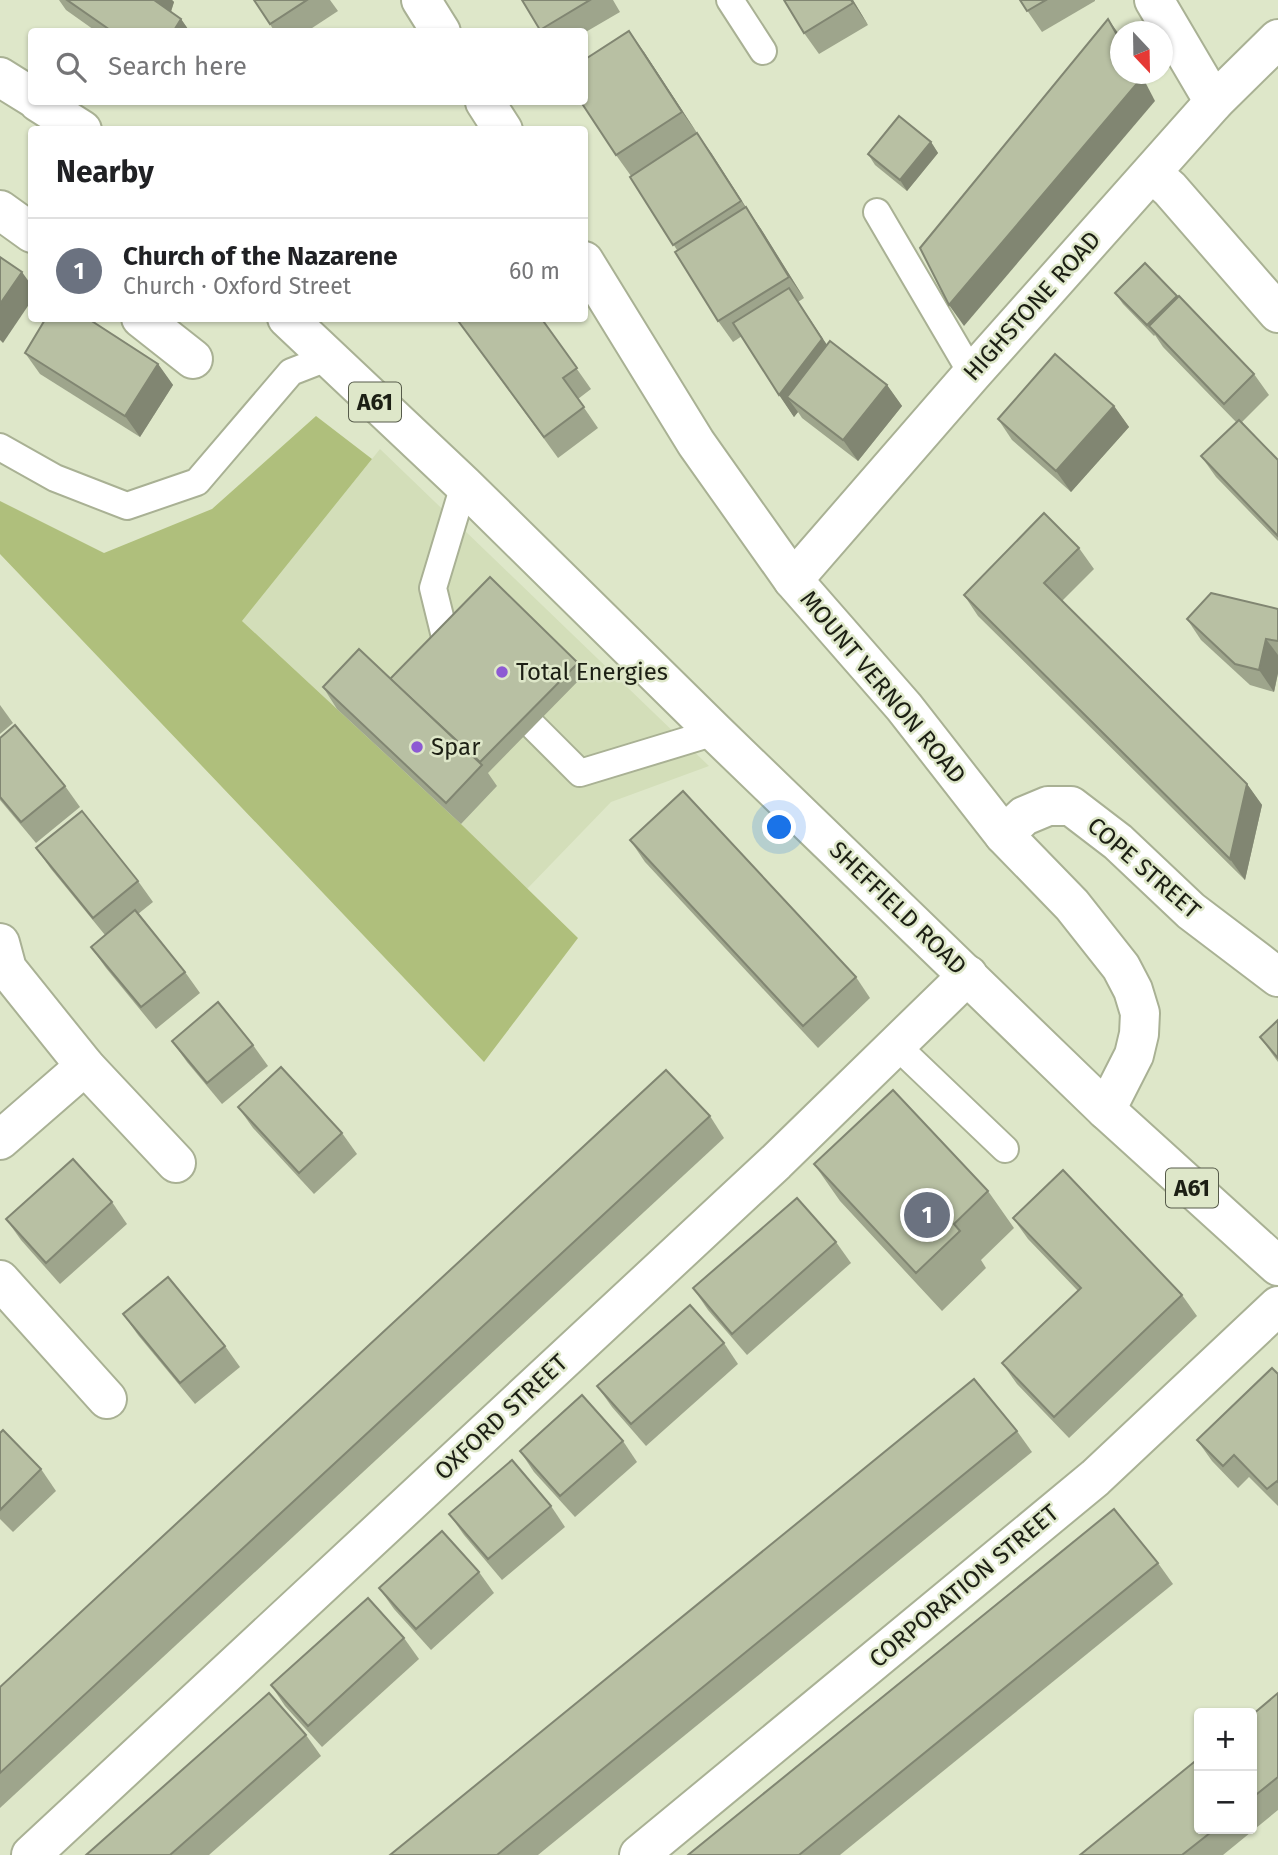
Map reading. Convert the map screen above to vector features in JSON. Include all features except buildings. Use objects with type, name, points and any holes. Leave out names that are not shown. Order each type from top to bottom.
[{"type":"main road","points":[[421,0],[438,28]]},
{"type":"main road","points":[[1154,0],[1214,102]]},
{"type":"main road","name":"HIGHSTONE ROAD","points":[[793,580],[1214,102],[1278,38]]},
{"type":"main road","points":[[0,78],[28,95]]},
{"type":"main road","points":[[43,105],[76,126]]},
{"type":"main road","points":[[487,105],[500,126]]},
{"type":"main road","points":[[1152,173],[1170,189],[1278,313]]},
{"type":"main road","points":[[0,210],[28,230]]},
{"type":"main road","name":"MOUNT VERNON ROAD","points":[[588,268],[696,443],[793,580],[904,707],[1003,835],[1072,905],[1121,967],[1133,990],[1140,1013],[1139,1034],[1134,1055],[1106,1110]]},
{"type":"main road","points":[[146,322],[193,359]]},
{"type":"main road","name":"A61","points":[[291,322],[464,485]]},
{"type":"main road","name":"SHEFFIELD ROAD","points":[[464,485],[1106,1110],[1278,1266]]},
{"type":"main road","name":"COPE STREET","points":[[1003,835],[1024,816],[1048,806],[1071,806],[1118,842],[1191,911],[1278,977]]},
{"type":"main road","points":[[0,943],[7,970],[85,1066],[176,1163]]},
{"type":"main road","name":"OXFORD STREET","points":[[31,1855],[755,1181],[968,975]]},
{"type":"main road","points":[[0,1140],[85,1066]]},
{"type":"main road","points":[[0,1280],[107,1399]]},
{"type":"main road","name":"CORPORATION STREET","points":[[639,1855],[1095,1478],[1278,1306]]},
{"type":"lane","points":[[730,0],[762,51]]},
{"type":"lane","points":[[877,212],[972,374]]},
{"type":"lane","points":[[0,447],[55,478],[127,506],[197,482],[291,372],[327,358]]},
{"type":"lane","points":[[464,485],[433,588],[446,641],[475,669]]},
{"type":"lane","points":[[495,688],[580,773],[715,732]]},
{"type":"lane","points":[[897,1046],[1005,1149]]},
{"type":"shaded area","points":[[380,449],[709,766],[611,802],[526,890],[461,824],[242,621]]},
{"type":"green space","points":[[316,416],[372,459],[242,621],[461,824],[578,938],[484,1062],[0,554],[0,501],[104,553],[212,509]]},
{"type":"place","name":"Total Energies","points":[[502,672]]},
{"type":"place","name":"Spar","points":[[417,747]]},
{"type":"place","name":"Church of the Nazarene","points":[[927,1215]]}]
